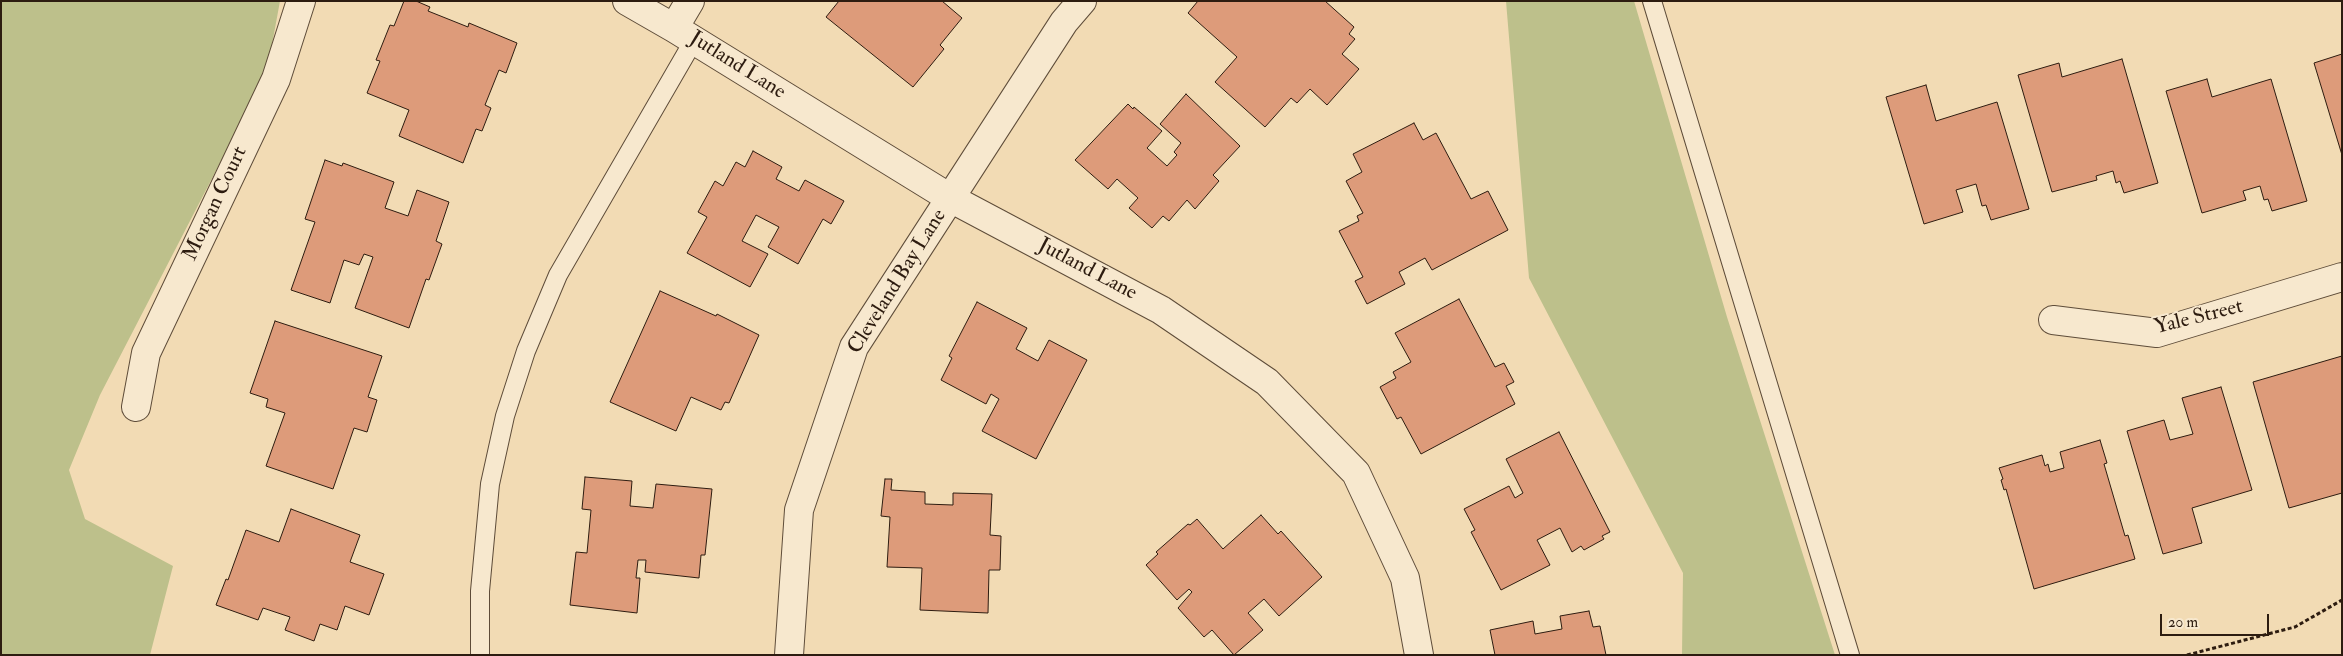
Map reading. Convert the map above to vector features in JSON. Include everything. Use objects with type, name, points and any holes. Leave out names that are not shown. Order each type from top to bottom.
[{"type":"street","name":"Morgan Court","points":[[136,407],[146,353],[276,79],[301,1]]},
{"type":"street","name":"Jutland Lane","points":[[626,1],[684,34],[950,198],[1161,310],[1267,382],[1356,474],[1405,578],[1418,655]]},
{"type":"street","points":[[684,34],[690,1]]},
{"type":"street","name":"Cleveland Bay Lane","points":[[789,655],[799,510],[854,348],[1064,22],[1082,1]]},
{"type":"street","name":"Yale Street","points":[[2053,320],[2157,333],[2342,277]]},
{"type":"lane","points":[[1652,1],[1850,655]]},
{"type":"lane","points":[[480,655],[480,591],[490,484],[505,416],[526,351],[558,275],[684,34]]},
{"type":"path","points":[[2187,655],[2295,627],[2342,600]]},
{"type":"green space","points":[[1,1],[280,1],[267,72],[100,395],[69,470],[85,519],[173,566],[150,655],[1,655]]},
{"type":"green space","points":[[1506,1],[1634,1],[1727,317],[1835,655],[1682,655],[1683,573],[1529,278]]},
{"type":"building","points":[[404,1],[416,1],[430,7],[428,11],[468,27],[469,23],[517,43],[506,73],[499,70],[485,105],[491,108],[482,131],[476,129],[463,163],[399,136],[409,110],[367,93],[380,61],[376,60],[390,25],[394,26]]},
{"type":"building","points":[[839,1],[942,1],[962,18],[940,45],[944,49],[913,87],[826,17]]},
{"type":"building","points":[[1198,1],[1325,1],[1354,27],[1349,34],[1355,39],[1342,54],[1359,69],[1327,105],[1310,89],[1297,103],[1291,98],[1265,127],[1215,82],[1237,57],[1188,13]]},
{"type":"building","points":[[2342,54],[2342,155],[2314,63]]},
{"type":"building","points":[[2122,59],[2158,183],[2124,193],[2120,181],[2116,183],[2113,171],[2096,176],[2097,180],[2052,192],[2018,75],[2059,63],[2062,77]]},
{"type":"building","points":[[2207,79],[2212,97],[2271,79],[2307,201],[2272,211],[2268,199],[2264,200],[2260,186],[2243,191],[2246,200],[2202,213],[2166,91]]},
{"type":"building","points":[[1926,85],[1936,121],[1997,102],[2029,209],[1991,220],[1986,205],[1982,206],[1976,184],[1956,190],[1963,212],[1924,224],[1886,97]]},
{"type":"building","points":[[1186,94],[1240,146],[1213,175],[1219,181],[1195,209],[1187,200],[1169,221],[1163,216],[1152,228],[1129,208],[1138,198],[1117,179],[1108,189],[1075,160],[1128,104],[1162,131],[1147,148],[1167,166],[1177,155],[1174,152],[1181,143],[1160,124]]},
{"type":"building","points":[[1414,123],[1423,140],[1436,133],[1471,199],[1488,191],[1508,230],[1432,270],[1425,258],[1399,272],[1405,284],[1367,304],[1355,281],[1363,277],[1339,231],[1359,221],[1357,216],[1363,213],[1346,181],[1362,172],[1353,154]]},
{"type":"building","points":[[753,151],[782,167],[776,179],[799,191],[805,180],[844,201],[831,224],[823,219],[798,264],[768,247],[779,227],[756,215],[742,241],[768,254],[750,287],[687,253],[707,217],[698,212],[715,181],[723,186],[736,162],[745,167]]},
{"type":"building","points":[[325,160],[342,166],[343,163],[394,182],[385,208],[408,216],[417,190],[449,202],[436,241],[442,244],[429,280],[426,279],[409,328],[355,308],[373,257],[364,254],[359,265],[344,260],[330,303],[291,290],[315,222],[305,219]]},
{"type":"building","points":[[660,291],[716,316],[717,314],[759,335],[729,403],[725,402],[721,410],[691,397],[676,431],[610,402]]},
{"type":"building","points":[[1459,299],[1495,367],[1504,363],[1514,382],[1506,386],[1515,404],[1421,454],[1401,417],[1397,419],[1380,387],[1396,378],[1393,372],[1411,362],[1395,333]]},
{"type":"building","points":[[977,302],[1027,328],[1016,349],[1038,361],[1049,340],[1087,360],[1036,459],[982,431],[999,399],[991,394],[986,404],[941,380],[952,358],[949,356]]},
{"type":"building","points":[[275,321],[382,356],[368,397],[377,400],[367,432],[354,428],[333,489],[266,466],[285,413],[266,407],[268,399],[250,393]]},
{"type":"building","points":[[2342,356],[2342,493],[2289,508],[2253,382]]},
{"type":"building","points":[[2221,387],[2252,490],[2192,508],[2202,543],[2163,554],[2127,431],[2164,420],[2170,440],[2193,434],[2182,398]]},
{"type":"building","points":[[1559,432],[1610,532],[1602,536],[1604,539],[1584,550],[1581,546],[1572,552],[1560,528],[1537,540],[1550,565],[1501,590],[1471,532],[1475,530],[1464,509],[1509,486],[1515,498],[1523,493],[1506,459]]},
{"type":"building","points":[[2100,440],[2107,463],[2104,464],[2125,536],[2128,535],[2135,559],[2034,589],[1999,468],[2042,455],[2045,466],[2048,464],[2050,472],[2064,468],[2060,452]]},
{"type":"building","points":[[585,477],[632,481],[630,506],[653,508],[656,484],[712,489],[705,555],[701,555],[699,578],[645,572],[646,560],[638,560],[636,578],[640,578],[637,613],[570,605],[576,552],[587,553],[591,510],[582,509]]},
{"type":"building","points":[[885,479],[892,479],[891,490],[925,492],[925,504],[953,505],[953,493],[992,494],[990,535],[1001,536],[1000,570],[989,570],[988,613],[920,610],[922,568],[887,567],[890,517],[881,516]]},
{"type":"building","points":[[291,509],[360,535],[350,562],[384,574],[369,615],[345,606],[337,630],[320,624],[314,641],[285,630],[290,617],[263,608],[258,620],[216,605],[226,579],[228,580],[246,530],[279,542]]},
{"type":"building","points":[[1261,515],[1278,534],[1281,531],[1322,577],[1279,616],[1264,599],[1248,613],[1263,630],[1234,655],[1212,630],[1204,637],[1178,608],[1192,592],[1189,589],[1177,600],[1146,565],[1158,554],[1156,552],[1188,524],[1190,525],[1197,519],[1223,549]]},
{"type":"building","points":[[1589,611],[1593,627],[1600,626],[1606,655],[1495,655],[1490,630],[1533,621],[1535,634],[1562,629],[1560,616]]}]
